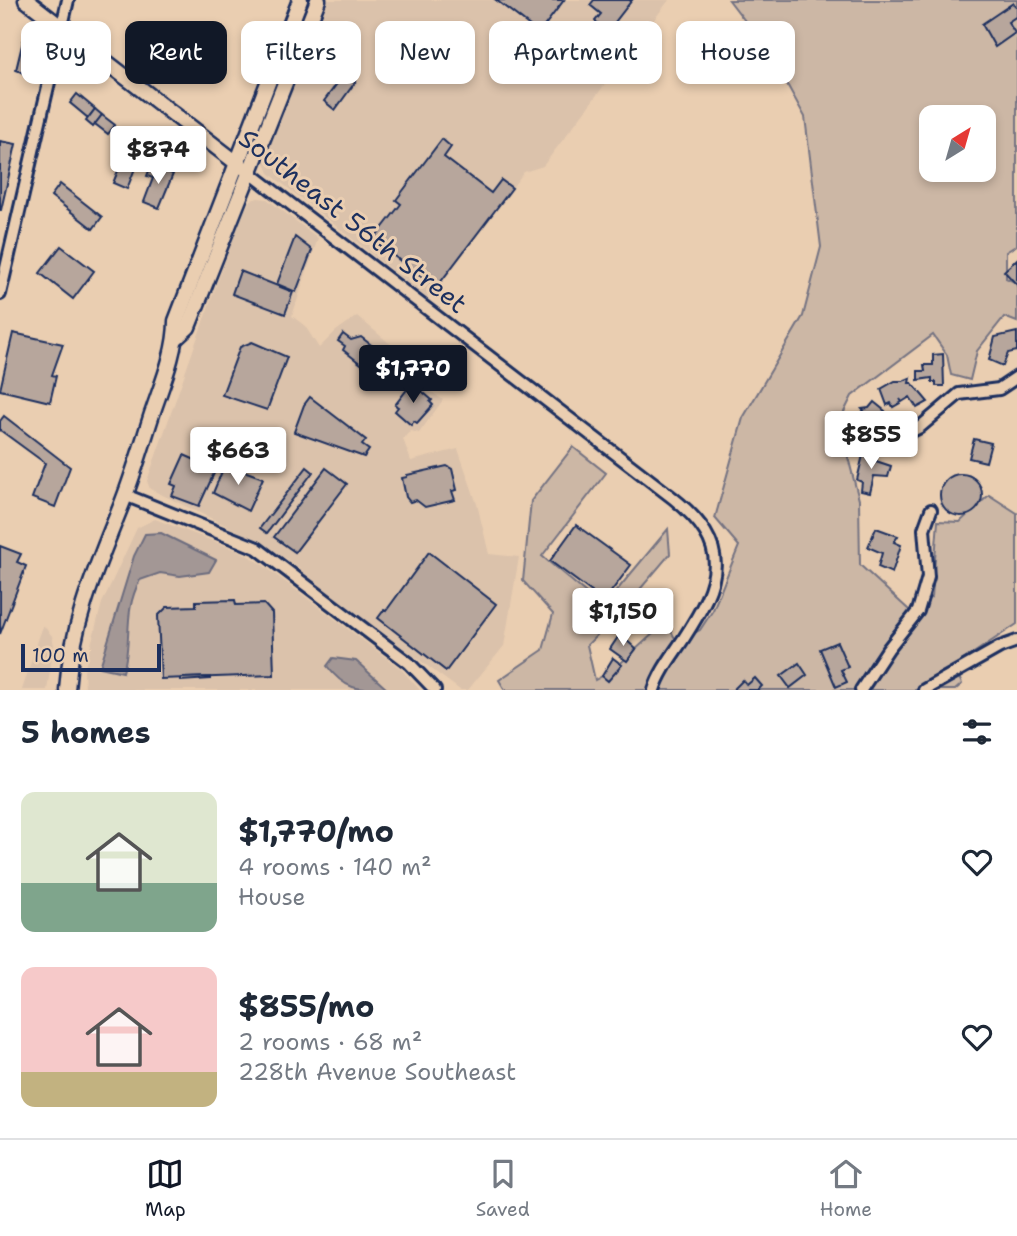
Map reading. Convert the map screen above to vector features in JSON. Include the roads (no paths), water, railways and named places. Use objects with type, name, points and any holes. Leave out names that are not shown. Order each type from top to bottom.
[{"type":"main road","name":"Southeast 56th Street","points":[[26,0],[55,21]]},
{"type":"main road","points":[[67,690],[69,659],[76,626],[125,495],[176,338],[176,321],[300,0]]},
{"type":"main road","points":[[303,21],[311,0]]},
{"type":"main road","points":[[310,21],[318,0]]},
{"type":"main road","name":"Southeast 56th Street","points":[[111,64],[249,172]]},
{"type":"main road","points":[[176,338],[188,327],[285,84]]},
{"type":"street","points":[[64,21],[68,0]]},
{"type":"street","points":[[0,294],[48,84]]},
{"type":"street","name":"Southeast 56th Street","points":[[249,172],[663,490],[698,521],[709,540],[714,556],[714,580],[706,600],[667,662],[654,690]]},
{"type":"street","points":[[904,435],[920,427],[959,394],[999,389],[1017,377]]},
{"type":"street","points":[[125,495],[257,548],[409,663],[435,690]]},
{"type":"street","points":[[861,690],[918,611],[928,577],[924,528],[931,510]]},
{"type":"street","points":[[924,690],[1000,647],[1017,641]]}]
